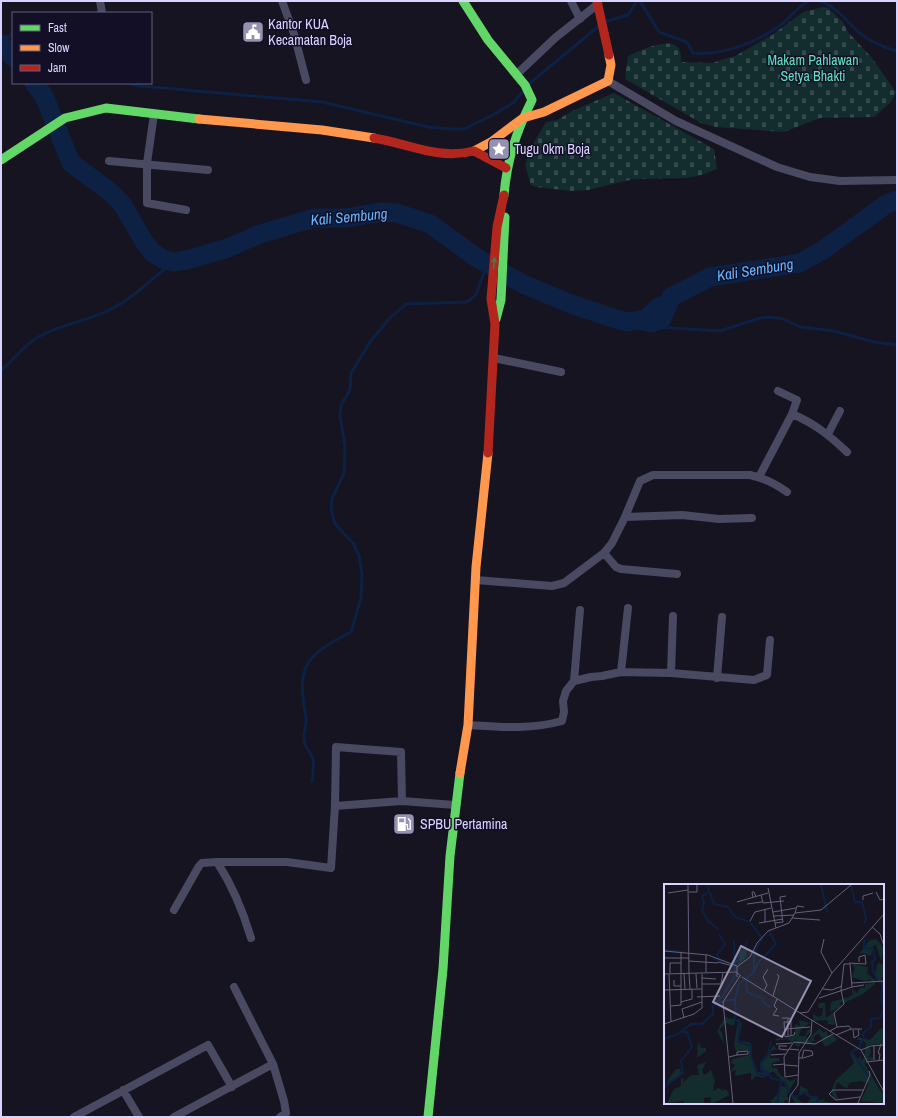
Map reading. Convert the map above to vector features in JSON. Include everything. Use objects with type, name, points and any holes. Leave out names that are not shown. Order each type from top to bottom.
[{"type":"main road","points":[[428,1117],[443,969],[444,926],[455,805],[468,724],[476,580],[494,358],[495,324],[491,299],[501,227],[506,168],[523,118],[532,100],[530,93],[517,74],[492,46],[463,1]]},
{"type":"main road","points":[[1,160],[41,136],[65,118],[106,108],[179,118],[242,122],[322,130],[397,142],[420,151],[438,154],[462,154],[474,151],[491,142],[523,118],[550,110],[608,80],[611,65],[598,5]]},
{"type":"main road","points":[[474,151],[506,168]]},
{"type":"main road","points":[[495,324],[501,300],[501,227]]},
{"type":"street","points":[[100,1],[102,12]]},
{"type":"street","points":[[282,1],[294,34],[306,80]]},
{"type":"street","points":[[571,1],[580,19]]},
{"type":"street","points":[[517,74],[555,38],[598,5]]},
{"type":"street","points":[[608,80],[676,120],[777,167],[810,177],[840,182],[897,180]]},
{"type":"street","points":[[154,114],[147,163],[147,203],[186,210]]},
{"type":"street","points":[[109,161],[147,163],[208,170]]},
{"type":"street","points":[[494,358],[561,372]]},
{"type":"street","points":[[759,477],[792,414],[797,400],[778,391]]},
{"type":"street","points":[[828,434],[840,410]]},
{"type":"street","points":[[792,414],[808,421],[828,434],[847,452]]},
{"type":"street","points":[[476,580],[552,586],[564,583],[604,553],[612,543],[625,518],[640,481],[646,476],[653,474],[759,477],[777,484],[787,492]]},
{"type":"street","points":[[625,518],[682,515],[719,519],[752,518]]},
{"type":"street","points":[[604,553],[616,567],[622,569],[677,574]]},
{"type":"street","points":[[621,672],[628,608]]},
{"type":"street","points":[[468,724],[508,728],[546,725],[562,721],[564,712],[563,701],[566,691],[574,681],[580,610]]},
{"type":"street","points":[[671,673],[673,616]]},
{"type":"street","points":[[717,678],[722,617]]},
{"type":"street","points":[[574,681],[621,672],[671,673],[754,680],[768,675],[770,640]]},
{"type":"street","points":[[174,910],[202,863],[287,862],[332,868],[336,748],[401,752],[402,801]]},
{"type":"street","points":[[335,806],[402,801],[455,805]]},
{"type":"street","points":[[217,862],[227,876],[251,938]]},
{"type":"street","points":[[234,987],[273,1064],[284,1100],[286,1113],[280,1117]]},
{"type":"street","points":[[74,1117],[208,1045],[232,1087]]},
{"type":"street","points":[[174,1117],[273,1064]]},
{"type":"street","points":[[123,1090],[138,1117]]},
{"type":"green space","name":"Makam Pahlawan Setya Bhakti","points":[[823,7],[828,8],[843,22],[848,32],[872,58],[896,92],[891,102],[874,117],[820,118],[784,132],[716,127],[701,123],[625,79],[628,56],[646,48],[660,44],[673,44],[679,48],[681,62],[712,63],[735,56],[772,35],[803,12]]},
{"type":"green space","points":[[614,93],[714,149],[717,169],[702,175],[687,178],[634,179],[588,190],[570,191],[536,187],[531,185],[525,165],[529,151],[546,122],[557,120],[574,110]]},
{"type":"waterway","points":[[604,22],[628,15],[637,1]]},
{"type":"waterway","points":[[640,1],[659,32],[687,42],[693,53],[715,52],[748,43],[778,27],[800,6],[809,1]]},
{"type":"waterway","points":[[818,1],[832,7],[859,32],[869,39],[881,46],[897,51]]},
{"type":"waterway","points":[[529,84],[600,25]]},
{"type":"waterway","points":[[1,41],[12,35]]},
{"type":"waterway","points":[[1,44],[12,56]]},
{"type":"waterway","name":"Kali Sembung","points":[[35,84],[44,96],[71,163],[109,191],[122,204],[145,243],[153,253],[163,259],[173,262],[186,260],[225,249],[260,234],[314,218],[345,218],[383,212],[397,213],[430,224],[477,258],[523,284],[571,304],[616,319],[628,322],[639,320],[652,323],[662,319],[671,297],[710,277],[800,263],[823,250],[885,205],[897,200]]},
{"type":"waterway","points":[[132,84],[322,102],[428,127],[451,129],[464,129],[493,115],[513,103],[524,90]]},
{"type":"waterway","name":"Kali Sembung","points":[[1,370],[33,340],[54,329],[98,315],[116,306],[141,289],[173,262]]},
{"type":"waterway","points":[[312,781],[313,759],[305,745],[304,740],[306,721],[302,686],[304,674],[308,664],[314,656],[335,640],[351,632],[361,598],[362,575],[359,556],[353,543],[335,524],[331,509],[332,499],[344,473],[345,446],[340,416],[341,405],[350,390],[351,373],[370,342],[389,319],[406,304],[467,302],[476,295],[487,264]]},
{"type":"waterway","name":"Kali Sembung","points":[[639,320],[656,304],[671,297]]},
{"type":"waterway","points":[[652,323],[656,327],[720,331],[760,318],[769,317],[783,319],[800,327],[834,331],[874,342],[897,345]]},
{"type":"traffic: fast","points":[[463,1],[488,40],[525,85],[532,100],[521,123],[513,146],[507,170],[504,195]]},
{"type":"traffic: fast","points":[[1,160],[65,118],[106,108],[199,119]]},
{"type":"traffic: fast","points":[[496,319],[501,300],[505,217]]},
{"type":"traffic: fast","points":[[428,1117],[443,969],[450,856],[460,773]]},
{"type":"traffic: slow","points":[[474,151],[491,142],[523,118],[544,112],[608,81],[611,65],[609,55]]},
{"type":"traffic: slow","points":[[199,119],[322,130],[374,138]]},
{"type":"traffic: slow","points":[[460,773],[468,725],[476,567],[488,453]]},
{"type":"traffic: jam","points":[[597,1],[609,55]]},
{"type":"traffic: jam","points":[[374,138],[448,154],[474,151],[506,168]]},
{"type":"traffic: jam","points":[[488,453],[495,324],[491,299],[497,227],[504,195]]},
{"type":"place","name":"Kantor KUA Kecamatan Boja","points":[[253,32]]},
{"type":"place","name":"Tugu 0km Boja","points":[[499,149]]},
{"type":"place","name":"SPBU Pertamina","points":[[404,824]]}]
